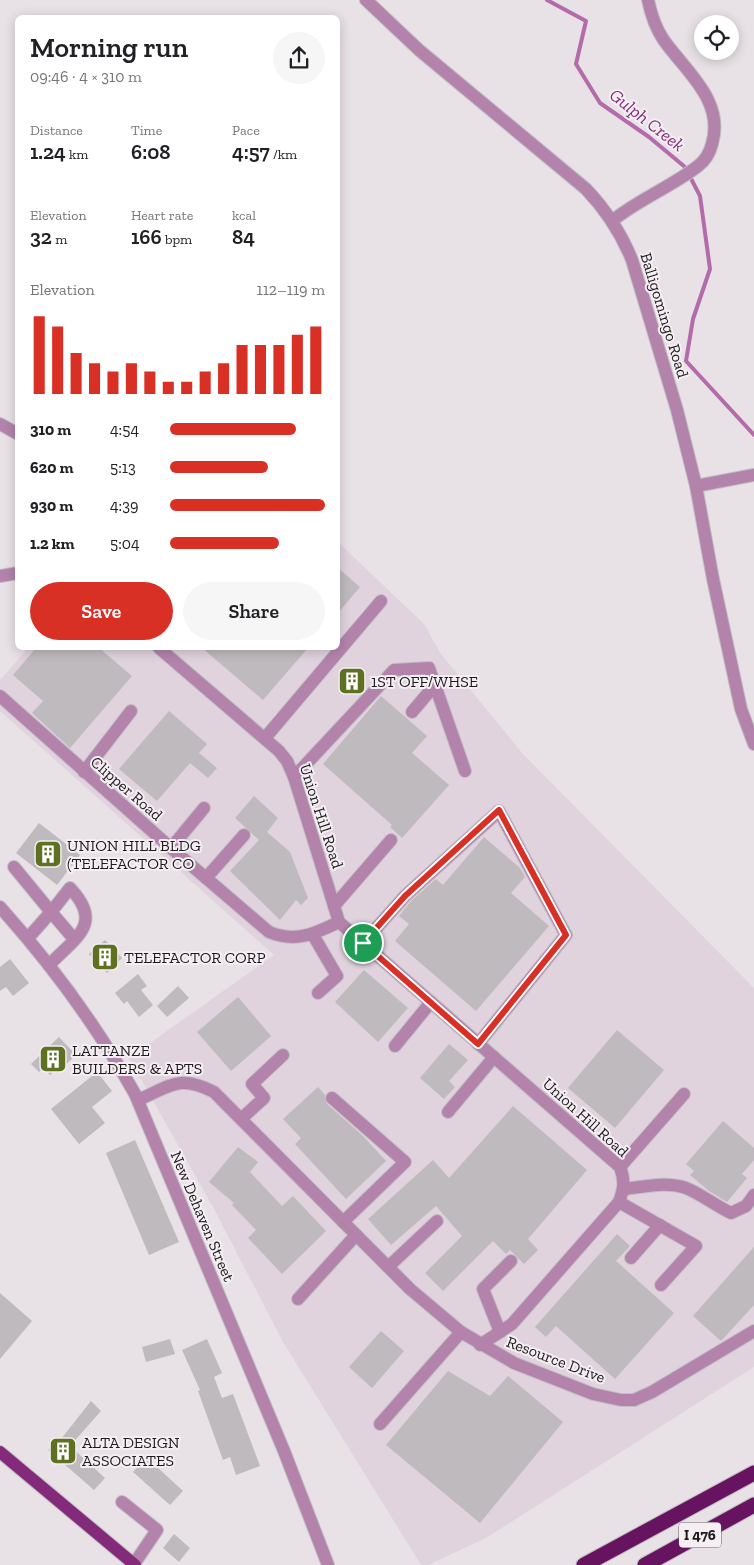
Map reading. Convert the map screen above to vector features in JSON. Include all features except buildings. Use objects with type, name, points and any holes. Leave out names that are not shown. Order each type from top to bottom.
[{"type":"highway","points":[[584,1565],[754,1473]]},
{"type":"highway","name":"I 476","points":[[645,1565],[754,1505]]},
{"type":"main road","points":[[0,1452],[134,1564]]},
{"type":"street","name":"Balligomingo Road","points":[[366,0],[419,50],[586,189],[612,221],[632,260],[677,410],[696,486],[713,579],[741,709],[754,744]]},
{"type":"street","points":[[612,221],[628,208],[700,165],[709,153],[716,132],[710,103],[693,75],[663,38],[652,18],[648,0]]},
{"type":"street","points":[[0,424],[15,432]]},
{"type":"street","points":[[696,486],[754,475]]},
{"type":"street","points":[[0,576],[15,574]]},
{"type":"street","points":[[340,649],[381,601]]},
{"type":"street","name":"Union Hill Road","points":[[161,650],[265,738],[287,761],[294,777],[339,922],[620,1167],[624,1176],[624,1189]]},
{"type":"street","points":[[265,738],[340,650]]},
{"type":"street","points":[[294,777],[394,670],[429,668],[465,771]]},
{"type":"street","points":[[412,712],[435,685]]},
{"type":"street","name":"Clipper Road","points":[[0,696],[170,848],[269,932],[282,937],[296,938],[313,935],[339,922]]},
{"type":"street","points":[[84,772],[130,711]]},
{"type":"street","points":[[170,848],[204,808]]},
{"type":"street","points":[[363,943],[405,896],[499,810],[566,935],[478,1044]]},
{"type":"street","points":[[206,878],[244,835]]},
{"type":"street","points":[[334,906],[392,840]]},
{"type":"street","points":[[14,867],[74,939]]},
{"type":"street","points":[[28,938],[70,888],[86,910],[87,918],[81,932],[49,965]]},
{"type":"street","name":"New Dehaven Street","points":[[0,907],[28,938],[68,988],[111,1052],[138,1100],[284,1451],[328,1565]]},
{"type":"street","points":[[313,935],[337,976],[318,993]]},
{"type":"street","points":[[395,1046],[431,1002]]},
{"type":"street","points":[[241,1119],[264,1098],[252,1084],[283,1055]]},
{"type":"street","points":[[448,1112],[494,1057]]},
{"type":"street","points":[[138,1100],[183,1082],[194,1082],[214,1092],[388,1267],[460,1332],[480,1344],[512,1324],[619,1202],[624,1189],[667,1185],[687,1188],[713,1205],[731,1213],[746,1206],[754,1195]]},
{"type":"street","points":[[620,1167],[684,1094]]},
{"type":"street","points":[[332,1098],[405,1162],[343,1222]]},
{"type":"street","points":[[619,1202],[696,1246],[661,1285]]},
{"type":"street","points":[[388,1267],[437,1221]]},
{"type":"street","points":[[631,1258],[660,1226]]},
{"type":"street","points":[[298,1299],[356,1235]]},
{"type":"street","points":[[500,1332],[484,1289],[511,1261]]},
{"type":"street","name":"Resource Drive","points":[[480,1344],[514,1363],[593,1394],[621,1400],[634,1400],[652,1392],[754,1331]]},
{"type":"street","points":[[380,1424],[460,1332]]},
{"type":"street","points":[[122,1502],[157,1530],[134,1564]]},
{"type":"shaded area","points":[[340,544],[424,624],[441,654],[523,754],[754,988],[754,1367],[486,1538],[428,1565],[421,1565],[283,1342],[214,1209],[129,1058],[274,955],[0,711],[0,680],[26,650],[340,650]]},
{"type":"waterway","name":"Gulph Creek","points":[[547,0],[586,21],[576,64],[600,103],[649,137],[685,167],[700,196],[710,269],[693,319],[686,361],[754,435]]},
{"type":"place","name":"1ST OFF/WHSE","points":[[352,681]]},
{"type":"place","name":"UNION HILL BLDG (TELEFACTOR CO","points":[[48,854]]},
{"type":"place","name":"TELEFACTOR CORP","points":[[105,957]]},
{"type":"place","name":"LATTANZE BUILDERS & APTS","points":[[53,1059]]},
{"type":"place","name":"ALTA DESIGN ASSOCIATES","points":[[63,1451]]},
{"type":"route","points":[[499,810],[566,935],[478,1044],[363,943],[405,896],[499,810]]}]
